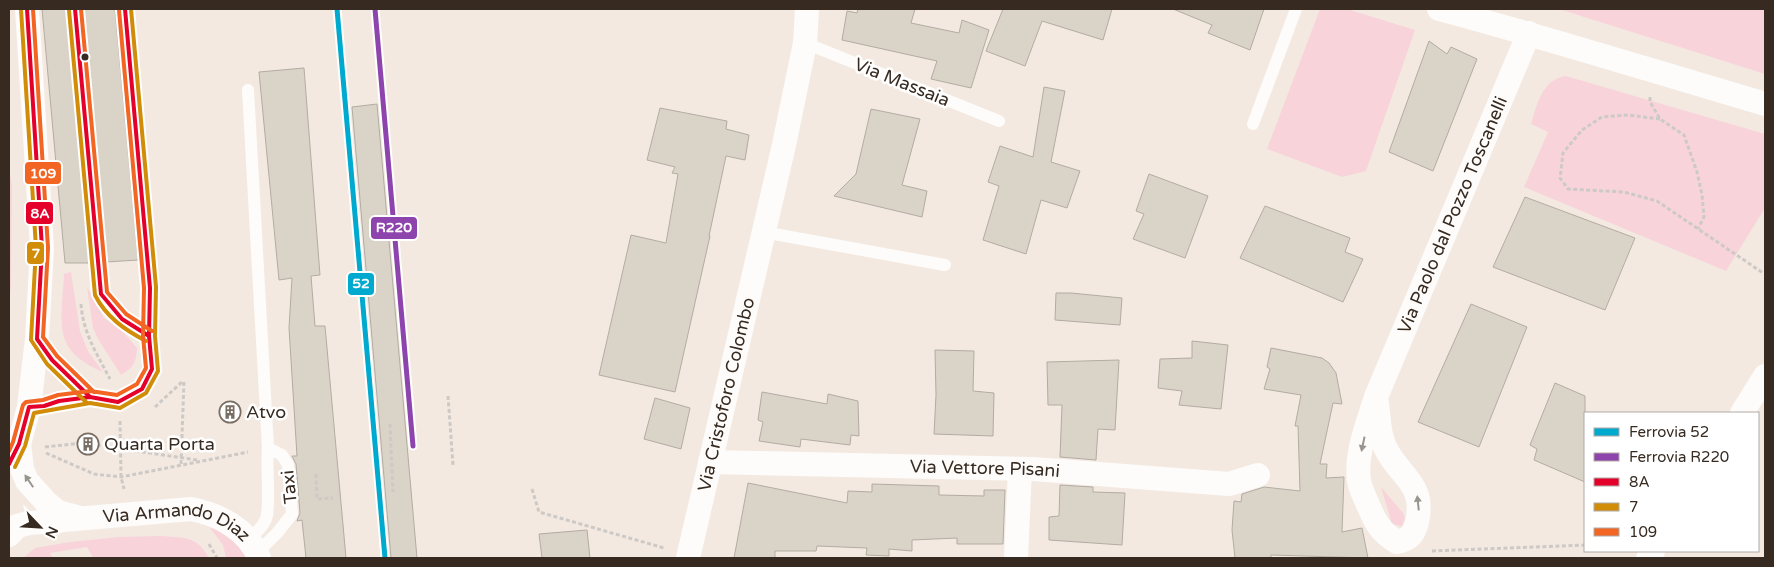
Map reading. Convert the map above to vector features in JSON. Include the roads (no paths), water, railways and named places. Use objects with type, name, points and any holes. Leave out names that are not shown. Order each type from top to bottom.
[{"type":"street","name":"Via Armando Diaz","points":[[27,9],[42,248],[37,339],[29,407],[14,454],[27,481],[47,503],[58,512],[81,518]]},
{"type":"street","name":"Via Cristoforo Colombo","points":[[688,556],[784,145],[805,44],[808,9]]},
{"type":"street","points":[[1439,9],[1529,32],[1765,104]]},
{"type":"street","name":"Via Paolo dal Pozzo Toscanelli","points":[[1376,397],[1384,447],[1408,478],[1418,496],[1419,514],[1414,532],[1407,540],[1397,542],[1386,535],[1376,524],[1360,484],[1359,464],[1365,433],[1376,397],[1529,32]]},
{"type":"street","points":[[1743,412],[1765,376]]},
{"type":"street","name":"Via Vettore Pisani","points":[[710,462],[1059,470],[1229,484],[1258,475]]},
{"type":"street","points":[[1016,558],[1020,469]]},
{"type":"street","name":"Via Armando Diaz","points":[[9,535],[18,526],[29,523],[191,509],[205,512],[227,522],[254,550]]},
{"type":"lane","points":[[75,9],[101,294],[110,309],[122,321],[149,336]]},
{"type":"lane","points":[[29,407],[90,397],[118,402],[142,389],[152,369],[149,336],[150,288],[125,9]]},
{"type":"lane","points":[[1253,124],[1296,9]]},
{"type":"lane","name":"Via Massaia","points":[[805,44],[999,121]]},
{"type":"lane","points":[[248,90],[268,448],[267,516],[254,535],[254,550]]},
{"type":"lane","points":[[763,232],[945,265]]},
{"type":"lane","points":[[37,339],[63,372],[90,397]]},
{"type":"lane","name":"Taxi","points":[[254,550],[278,532],[292,514],[288,465],[282,454],[268,448]]},
{"type":"rail line","name":"52","points":[[337,9],[385,558]]},
{"type":"rail line","name":"R220","points":[[375,9],[413,446]]},
{"type":"place","name":"Atvo","points":[[230,412]]},
{"type":"place","name":"Quarta Porta","points":[[88,444]]}]
